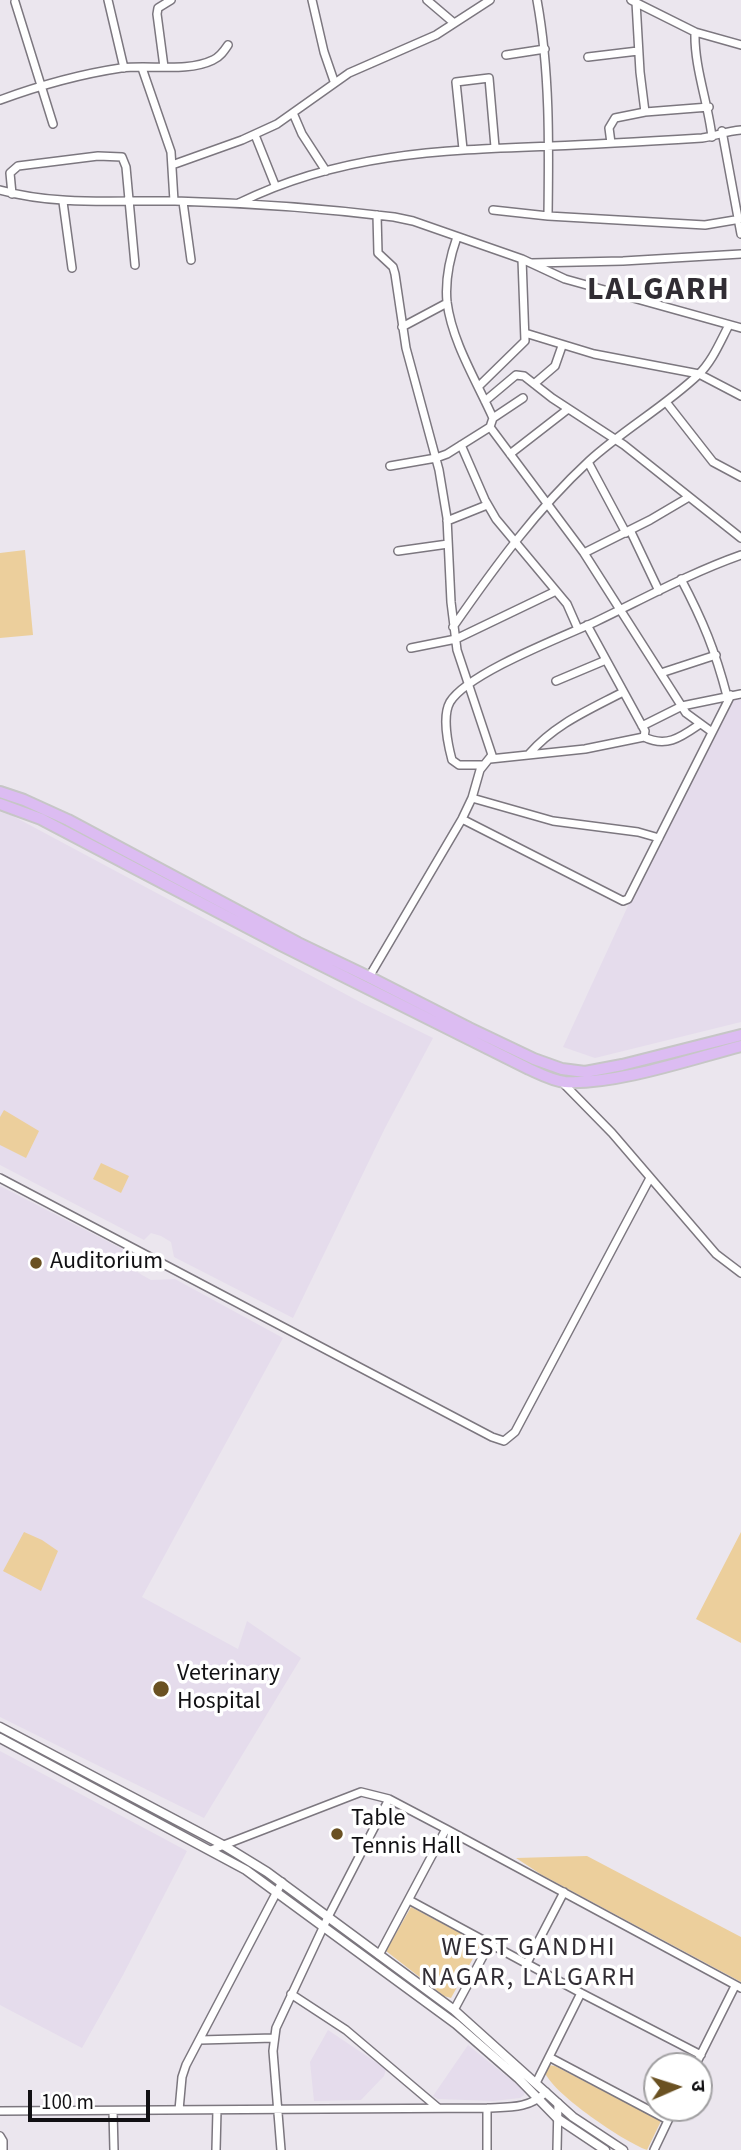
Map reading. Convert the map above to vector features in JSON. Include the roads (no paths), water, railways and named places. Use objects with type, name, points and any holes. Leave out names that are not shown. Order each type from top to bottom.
[{"type":"main road","points":[[0,793],[24,800],[68,820],[298,943],[469,1028],[534,1059],[562,1069],[585,1072],[622,1065],[741,1035]]},
{"type":"main road","points":[[0,804],[41,819],[281,945],[529,1069],[562,1082],[587,1082],[625,1075],[741,1046]]},
{"type":"street","points":[[108,0],[124,68]]},
{"type":"street","points":[[164,67],[157,14],[158,8],[171,0]]},
{"type":"street","points":[[312,0],[334,81]]},
{"type":"street","points":[[427,0],[454,23]]},
{"type":"street","points":[[172,165],[255,135],[293,113],[334,81],[368,63],[436,34],[490,0]]},
{"type":"street","points":[[537,0],[545,49],[549,146],[548,216]]},
{"type":"street","points":[[634,1],[695,32],[741,45]]},
{"type":"street","points":[[634,1],[645,112]]},
{"type":"street","points":[[15,2],[53,124]]},
{"type":"street","points":[[695,32],[712,137]]},
{"type":"street","points":[[0,100],[124,68],[164,67],[212,61],[219,57],[228,45]]},
{"type":"street","points":[[506,55],[545,49]]},
{"type":"street","points":[[588,57],[638,51]]},
{"type":"street","points":[[142,68],[168,142],[174,201]]},
{"type":"street","points":[[463,149],[456,82],[489,78],[495,147]]},
{"type":"street","points":[[611,143],[609,128],[615,118],[645,112],[709,107]]},
{"type":"street","points":[[293,113],[302,134],[326,171]]},
{"type":"street","points":[[239,203],[275,185],[389,156],[495,147],[712,137],[722,131],[741,130]]},
{"type":"street","points":[[722,131],[741,234]]},
{"type":"street","points":[[255,135],[275,185]]},
{"type":"street","points":[[12,194],[10,173],[18,166],[122,156],[125,160],[135,265]]},
{"type":"street","points":[[0,191],[63,202],[239,203],[377,215],[413,221],[522,259],[565,279],[741,328]]},
{"type":"street","points":[[63,202],[72,268]]},
{"type":"street","points":[[183,202],[191,261]]},
{"type":"street","points":[[493,210],[548,216],[705,225],[739,220]]},
{"type":"street","points":[[369,977],[462,820],[483,765],[490,758],[492,750],[468,685],[453,628],[447,520],[436,458],[402,327],[393,267],[377,253],[377,215]]},
{"type":"street","points":[[457,237],[448,277],[447,303],[458,340],[493,418]]},
{"type":"street","points":[[531,263],[741,254]]},
{"type":"street","points":[[479,386],[522,345],[525,334],[522,259]]},
{"type":"street","points":[[402,327],[447,303]]},
{"type":"street","points":[[453,628],[501,558],[587,462],[699,374],[729,325]]},
{"type":"street","points":[[525,334],[594,354],[699,374],[741,396]]},
{"type":"street","points":[[534,384],[555,366],[562,346]]},
{"type":"street","points":[[485,401],[516,375],[524,376],[568,409],[615,438],[741,538]]},
{"type":"street","points":[[390,466],[436,458],[490,427],[493,418],[523,398]]},
{"type":"street","points":[[666,402],[713,462],[741,477]]},
{"type":"street","points":[[510,454],[568,409]]},
{"type":"street","points":[[490,427],[583,553],[682,706],[691,718],[712,732]]},
{"type":"street","points":[[461,445],[487,505],[567,604],[578,629]]},
{"type":"street","points":[[587,462],[659,590]]},
{"type":"street","points":[[583,553],[628,532],[689,497]]},
{"type":"street","points":[[447,520],[487,505]]},
{"type":"street","points":[[398,551],[449,544]]},
{"type":"street","points":[[483,765],[459,765],[452,760],[450,753],[447,721],[450,703],[468,685],[531,650],[681,579],[741,555]]},
{"type":"street","points":[[462,820],[623,901],[631,896],[729,696],[706,628],[681,579]]},
{"type":"street","points":[[411,648],[456,639],[556,591]]},
{"type":"street","points":[[587,625],[645,731],[643,737]]},
{"type":"street","points":[[661,673],[716,655]]},
{"type":"street","points":[[556,681],[606,660]]},
{"type":"street","points":[[529,754],[561,724],[623,692]]},
{"type":"street","points":[[642,726],[682,706],[741,694]]},
{"type":"street","points":[[490,758],[585,749],[643,737],[658,742],[672,742],[700,724]]},
{"type":"street","points":[[472,798],[553,821],[638,832],[659,838]]},
{"type":"street","points":[[562,1082],[612,1133],[716,1254],[741,1273]]},
{"type":"street","points":[[0,1178],[480,1431],[504,1441],[515,1432],[650,1178]]},
{"type":"street","points":[[0,1727],[223,1845],[282,1882],[326,1921],[456,2024],[557,2118],[605,2150]]},
{"type":"street","points":[[0,1738],[246,1870],[379,1955],[454,2010],[589,2129],[623,2150]]},
{"type":"street","points":[[211,1850],[353,1794],[374,1794],[389,1799],[738,1987],[703,2052]]},
{"type":"street","points":[[281,2150],[274,2038],[291,1994],[326,1921],[389,1799]]},
{"type":"street","points":[[379,1955],[446,1829]]},
{"type":"street","points":[[179,2109],[182,2077],[282,1882]]},
{"type":"street","points":[[526,1965],[564,1892]]},
{"type":"street","points":[[409,1900],[526,1965],[695,2052]]},
{"type":"street","points":[[454,2010],[489,1945]]},
{"type":"street","points":[[536,2083],[580,1993]]},
{"type":"street","points":[[291,1994],[346,2030],[437,2107]]},
{"type":"street","points":[[200,2040],[274,2038]]},
{"type":"street","points":[[549,2057],[643,2107]]},
{"type":"street","points":[[0,2111],[487,2108],[525,2106],[538,2100],[546,2092]]},
{"type":"street","points":[[556,2150],[558,2103]]},
{"type":"street","points":[[487,2108],[487,2150]]},
{"type":"street","points":[[216,2110],[216,2150]]},
{"type":"street","points":[[113,2111],[114,2150]]},
{"type":"street","points":[[653,2150],[667,2122]]},
{"type":"street","points":[[0,2136],[3,2150]]},
{"type":"place","name":"Auditorium","points":[[36,1263]]},
{"type":"place","name":"Veterinary Hospital","points":[[161,1689]]},
{"type":"place","name":"Table Tennis Hall","points":[[337,1834]]},
{"type":"district","name":"LALGARH","points":[[659,292]]},
{"type":"district","name":"WEST GANDHI NAGAR, LALGARH","points":[[529,1964]]}]
